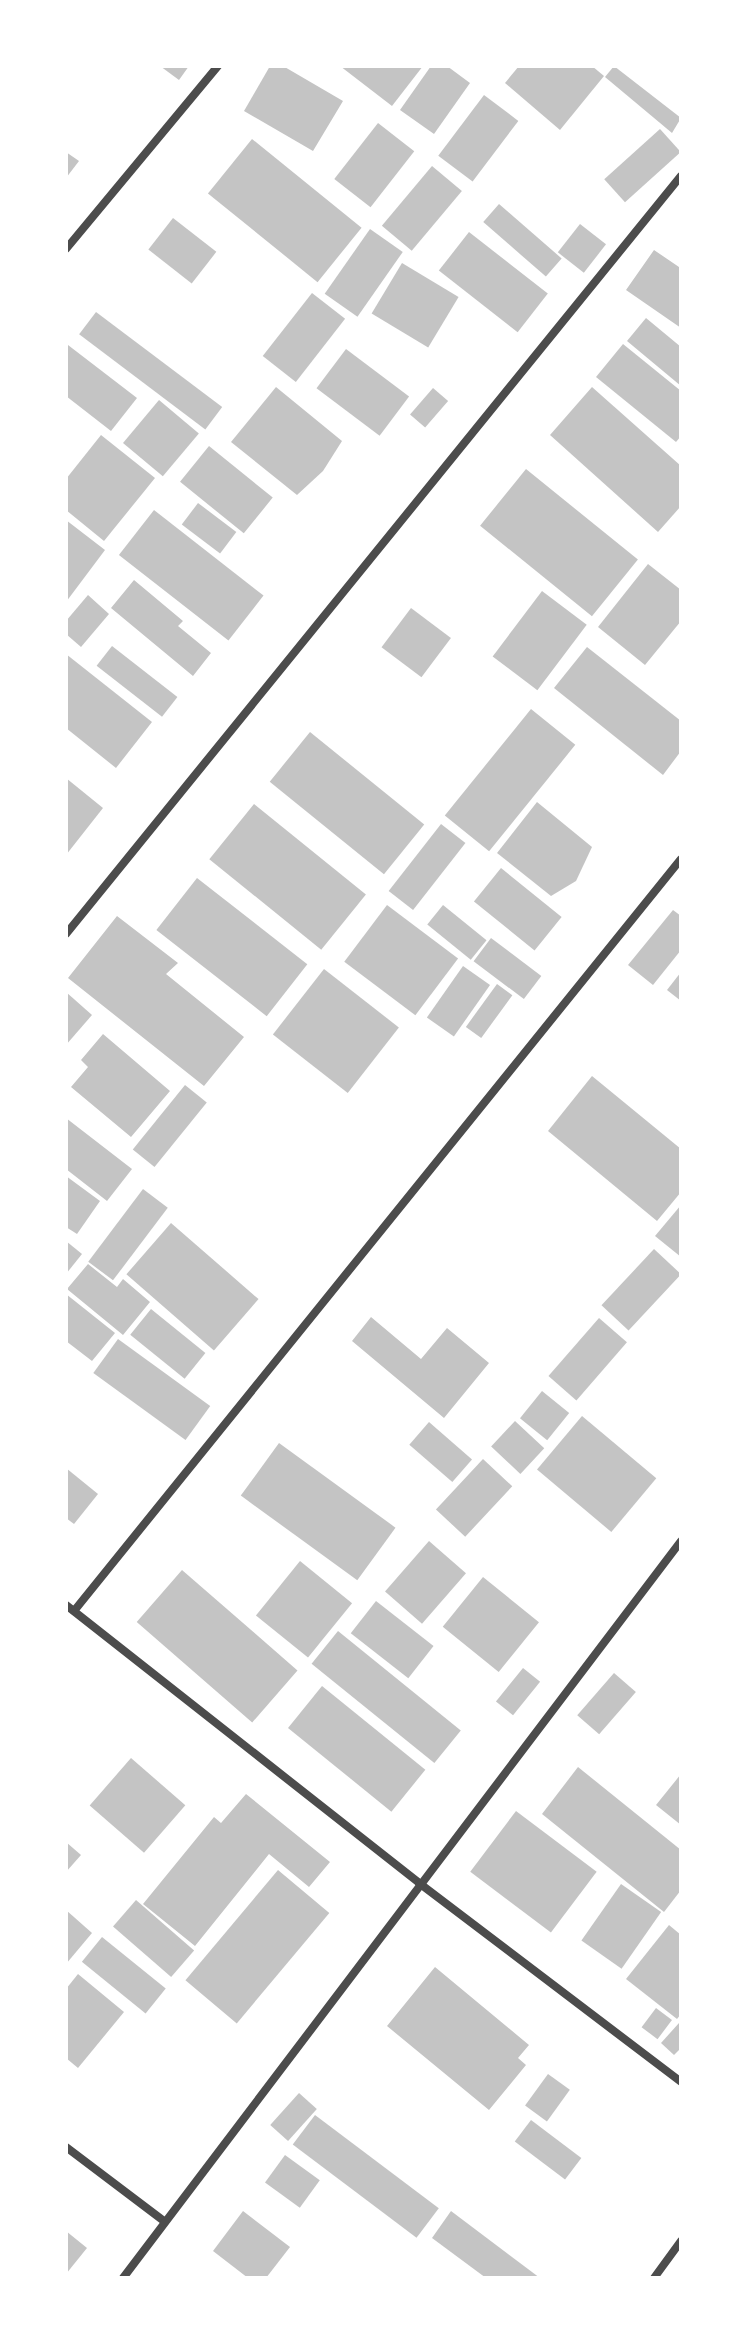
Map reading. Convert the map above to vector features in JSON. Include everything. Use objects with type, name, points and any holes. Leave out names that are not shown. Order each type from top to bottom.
[{"type":"street","points":[[66,249],[218,66]]},
{"type":"street","points":[[66,934],[681,176]]},
{"type":"street","points":[[74,1611],[681,859]]},
{"type":"street","points":[[123,2278],[419,1883],[681,1541]]},
{"type":"street","points":[[66,1605],[419,1883],[681,2082]]},
{"type":"street","points":[[66,2147],[165,2222]]},
{"type":"street","points":[[654,2278],[681,2241]]},
{"type":"building","points":[[160,66],[189,66],[179,80]]},
{"type":"building","points":[[270,66],[283,66],[343,101],[313,151],[244,111]]},
{"type":"building","points":[[340,66],[423,66],[392,106]]},
{"type":"building","points":[[431,66],[447,66],[470,83],[434,134],[400,110]]},
{"type":"building","points":[[519,66],[592,66],[604,76],[560,130],[505,83]]},
{"type":"building","points":[[614,66],[681,118],[672,133],[605,77]]},
{"type":"building","points":[[484,95],[518,121],[473,182],[438,156]]},
{"type":"building","points":[[378,123],[414,151],[371,207],[334,179]]},
{"type":"building","points":[[660,129],[681,152],[625,202],[604,179]]},
{"type":"building","points":[[252,139],[362,228],[318,282],[208,193]]},
{"type":"building","points":[[66,152],[79,161],[66,178]]},
{"type":"building","points":[[432,166],[462,191],[412,251],[382,226]]},
{"type":"building","points":[[499,204],[562,258],[546,277],[483,222]]},
{"type":"building","points":[[173,218],[216,252],[192,283],[148,250]]},
{"type":"building","points":[[580,224],[606,244],[584,273],[558,252]]},
{"type":"building","points":[[370,229],[403,252],[357,317],[325,294]]},
{"type":"building","points":[[469,232],[548,294],[518,332],[439,271]]},
{"type":"building","points":[[654,250],[679,267],[681,264],[681,328],[626,290]]},
{"type":"building","points":[[402,263],[459,297],[428,348],[372,314]]},
{"type":"building","points":[[312,293],[345,319],[296,382],[263,356]]},
{"type":"building","points":[[96,312],[222,407],[205,429],[79,334]]},
{"type":"building","points":[[646,318],[681,347],[681,386],[627,341]]},
{"type":"building","points":[[623,344],[681,391],[681,436],[676,442],[596,377]]},
{"type":"building","points":[[68,345],[137,398],[111,431],[66,396]]},
{"type":"building","points":[[346,349],[409,397],[380,436],[317,388]]},
{"type":"building","points":[[276,387],[342,441],[323,471],[297,495],[231,442]]},
{"type":"building","points":[[592,387],[681,466],[681,506],[658,532],[550,435]]},
{"type":"building","points":[[433,388],[448,401],[425,428],[410,414]]},
{"type":"building","points":[[159,400],[199,433],[163,476],[123,443]]},
{"type":"building","points":[[101,435],[155,478],[104,541],[66,510],[66,479]]},
{"type":"building","points":[[209,446],[273,498],[244,533],[180,482]]},
{"type":"building","points":[[526,469],[638,560],[592,616],[480,526]]},
{"type":"building","points":[[198,503],[236,532],[220,553],[182,525]]},
{"type":"building","points":[[154,510],[264,596],[228,640],[119,555]]},
{"type":"building","points":[[66,520],[105,550],[66,602]]},
{"type":"building","points":[[648,564],[681,590],[681,621],[645,665],[598,627]]},
{"type":"building","points":[[134,580],[183,621],[178,626],[211,653],[193,676],[111,608]]},
{"type":"building","points":[[542,591],[587,625],[537,690],[493,656]]},
{"type":"building","points":[[88,595],[109,614],[81,647],[66,634],[66,621]]},
{"type":"building","points":[[411,608],[451,638],[421,677],[382,647]]},
{"type":"building","points":[[112,646],[177,697],[162,717],[97,666]]},
{"type":"building","points":[[587,647],[681,721],[681,751],[663,775],[554,688]]},
{"type":"building","points":[[66,654],[152,722],[116,768],[66,728]]},
{"type":"building","points":[[531,709],[575,745],[489,851],[445,815]]},
{"type":"building","points":[[310,732],[424,825],[384,874],[270,782]]},
{"type":"building","points":[[66,778],[103,808],[66,855]]},
{"type":"building","points":[[537,802],[592,847],[576,881],[551,896],[497,853]]},
{"type":"building","points":[[254,804],[366,895],[321,950],[209,859]]},
{"type":"building","points":[[441,824],[465,843],[413,910],[389,891]]},
{"type":"building","points":[[501,868],[562,917],[535,951],[474,901]]},
{"type":"building","points":[[197,878],[307,964],[267,1016],[156,930]]},
{"type":"building","points":[[387,905],[458,959],[415,1015],[344,962]]},
{"type":"building","points":[[443,905],[487,940],[471,960],[427,924]]},
{"type":"building","points":[[673,910],[681,916],[681,950],[653,985],[628,965]]},
{"type":"building","points":[[117,916],[178,963],[166,974],[244,1037],[204,1086],[68,978]]},
{"type":"building","points":[[491,938],[541,976],[524,999],[474,961]]},
{"type":"building","points":[[463,966],[490,985],[454,1037],[427,1018]]},
{"type":"building","points":[[324,969],[399,1027],[348,1093],[273,1034]]},
{"type":"building","points":[[681,972],[681,1001],[667,990]]},
{"type":"building","points":[[497,984],[512,995],[481,1038],[466,1027]]},
{"type":"building","points":[[66,992],[92,1015],[66,1045]]},
{"type":"building","points":[[103,1034],[170,1091],[131,1137],[71,1087],[88,1067],[81,1060]]},
{"type":"building","points":[[592,1076],[681,1149],[681,1192],[657,1221],[548,1131]]},
{"type":"building","points":[[185,1085],[207,1103],[155,1167],[133,1150]]},
{"type":"building","points":[[66,1118],[132,1169],[107,1201],[66,1169]]},
{"type":"building","points":[[66,1176],[100,1201],[77,1234],[66,1227]]},
{"type":"building","points":[[143,1189],[168,1208],[113,1280],[88,1262]]},
{"type":"building","points":[[681,1205],[681,1257],[655,1236]]},
{"type":"building","points":[[171,1223],[259,1299],[214,1350],[126,1274]]},
{"type":"building","points":[[66,1241],[82,1254],[66,1274]]},
{"type":"building","points":[[654,1249],[681,1274],[629,1331],[601,1305]]},
{"type":"building","points":[[88,1264],[117,1287],[123,1279],[150,1302],[123,1335],[67,1289]]},
{"type":"building","points":[[66,1294],[115,1333],[92,1361],[66,1341]]},
{"type":"building","points":[[151,1309],[205,1353],[185,1379],[130,1335]]},
{"type":"building","points":[[371,1317],[421,1359],[447,1328],[489,1363],[444,1418],[352,1341]]},
{"type":"building","points":[[599,1318],[627,1342],[576,1400],[548,1376]]},
{"type":"building","points":[[118,1339],[210,1406],[186,1440],[93,1373]]},
{"type":"building","points":[[542,1391],[569,1413],[547,1440],[520,1418]]},
{"type":"building","points":[[582,1416],[656,1478],[611,1532],[537,1470]]},
{"type":"building","points":[[515,1421],[544,1448],[520,1474],[491,1447]]},
{"type":"building","points":[[429,1422],[472,1459],[452,1482],[409,1445]]},
{"type":"building","points":[[279,1443],[395,1528],[357,1580],[241,1496]]},
{"type":"building","points":[[483,1459],[512,1486],[465,1537],[436,1509]]},
{"type":"building","points":[[66,1468],[98,1494],[74,1524],[66,1518]]},
{"type":"building","points":[[429,1541],[466,1573],[422,1624],[385,1592]]},
{"type":"building","points":[[300,1561],[352,1603],[308,1658],[256,1615]]},
{"type":"building","points":[[182,1570],[297,1670],[252,1722],[137,1622]]},
{"type":"building","points":[[483,1577],[539,1622],[499,1672],[443,1627]]},
{"type":"building","points":[[376,1601],[434,1646],[408,1678],[351,1633]]},
{"type":"building","points":[[338,1631],[461,1730],[434,1763],[312,1664]]},
{"type":"building","points":[[523,1668],[540,1682],[513,1715],[496,1701]]},
{"type":"building","points":[[614,1673],[636,1692],[599,1734],[577,1715]]},
{"type":"building","points":[[322,1686],[425,1770],[391,1812],[288,1728]]},
{"type":"building","points":[[131,1758],[185,1805],[144,1853],[90,1806]]},
{"type":"building","points":[[578,1767],[681,1850],[681,1890],[664,1912],[542,1814]]},
{"type":"building","points":[[681,1774],[681,1825],[656,1805]]},
{"type":"building","points":[[246,1794],[330,1862],[309,1887],[269,1854],[195,1946],[143,1904],[214,1817],[221,1823]]},
{"type":"building","points":[[516,1811],[597,1872],[551,1932],[470,1872]]},
{"type":"building","points":[[66,1842],[81,1855],[66,1872]]},
{"type":"building","points":[[278,1870],[329,1913],[237,2023],[185,1980]]},
{"type":"building","points":[[621,1884],[661,1912],[622,1969],[581,1941]]},
{"type":"building","points":[[136,1900],[194,1951],[171,1977],[113,1926]]},
{"type":"building","points":[[66,1910],[92,1933],[66,1964]]},
{"type":"building","points":[[669,1925],[681,1935],[681,2014],[677,2019],[626,1979]]},
{"type":"building","points":[[102,1937],[166,1989],[146,2013],[82,1962]]},
{"type":"building","points":[[435,1967],[529,2045],[518,2058],[526,2065],[489,2110],[387,2026]]},
{"type":"building","points":[[78,1974],[124,2012],[78,2068],[66,2058],[66,1989]]},
{"type":"building","points":[[656,2008],[672,2020],[658,2039],[642,2027]]},
{"type":"building","points":[[679,2023],[681,2048],[674,2055],[661,2043]]},
{"type":"building","points":[[548,2074],[570,2090],[547,2121],[525,2106]]},
{"type":"building","points":[[299,2093],[317,2109],[288,2141],[270,2125]]},
{"type":"building","points":[[315,2115],[439,2208],[417,2238],[293,2145]]},
{"type":"building","points":[[531,2120],[581,2158],[565,2179],[515,2142]]},
{"type":"building","points":[[285,2155],[320,2180],[300,2208],[265,2183]]},
{"type":"building","points":[[243,2211],[290,2247],[266,2278],[248,2278],[213,2251]]},
{"type":"building","points":[[451,2211],[540,2278],[486,2278],[432,2238]]},
{"type":"building","points":[[66,2231],[87,2248],[66,2274]]}]
